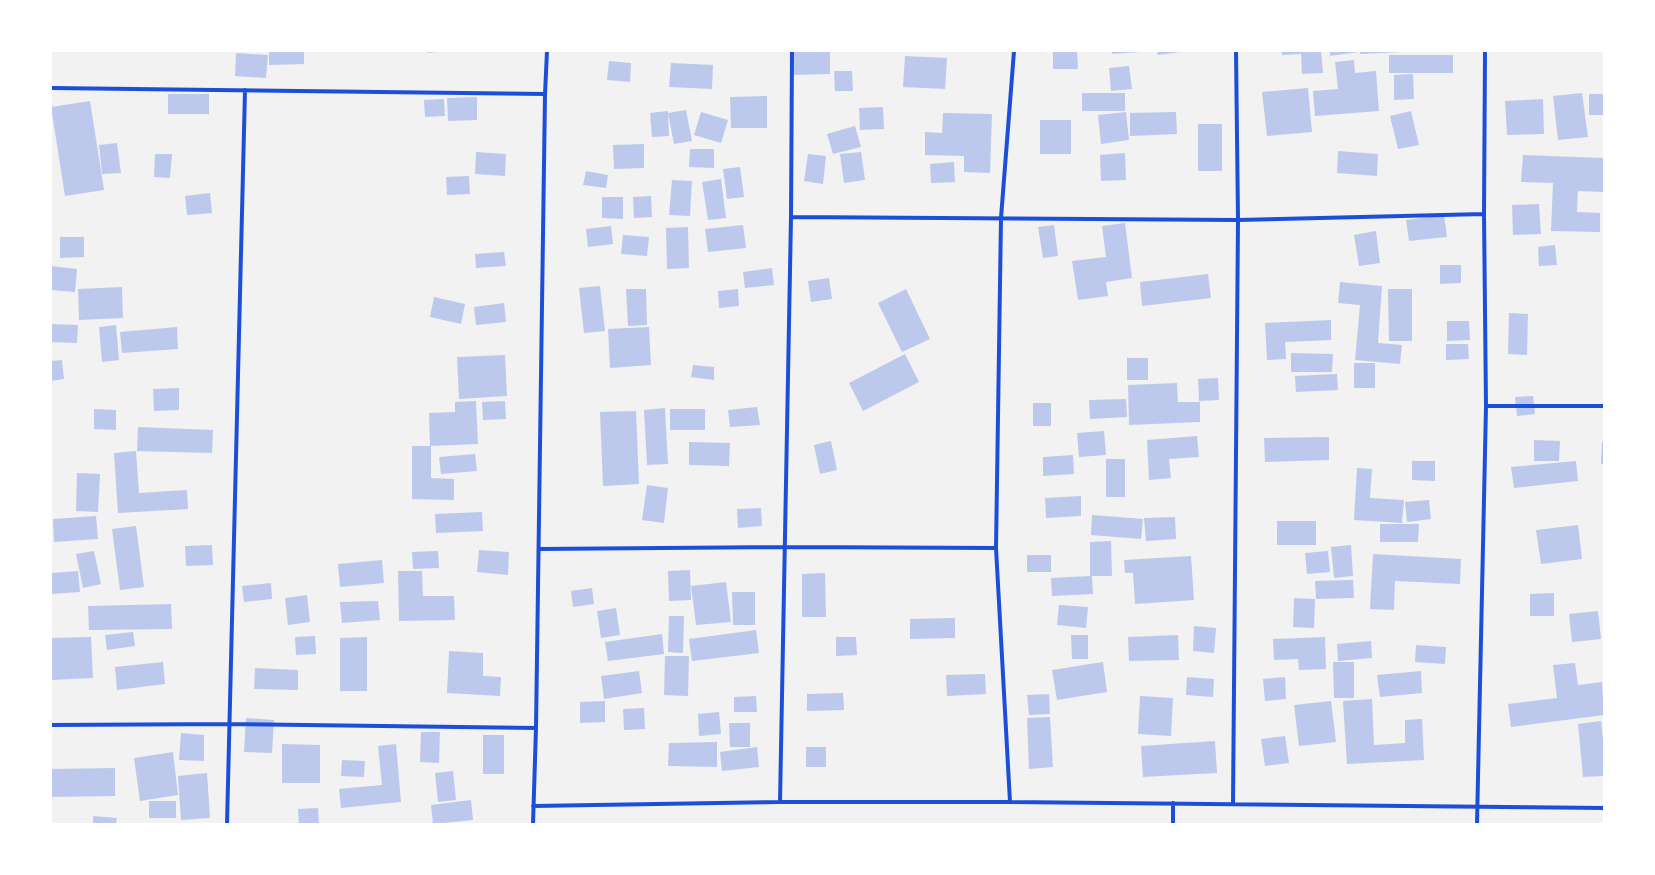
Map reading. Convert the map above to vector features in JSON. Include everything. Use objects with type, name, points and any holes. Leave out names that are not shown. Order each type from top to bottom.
[{"type":"street","points":[[533,824],[536,728],[545,94],[547,51]]},
{"type":"street","points":[[780,802],[791,217],[792,51]]},
{"type":"street","points":[[1010,802],[996,548],[1002,218],[1014,51]]},
{"type":"street","points":[[1233,804],[1238,220],[1236,51]]},
{"type":"street","points":[[1477,824],[1486,406],[1484,51]]},
{"type":"street","points":[[51,88],[545,94]]},
{"type":"street","points":[[227,824],[228,724],[245,90]]},
{"type":"street","points":[[791,217],[1238,220],[1484,214]]},
{"type":"street","points":[[1486,406],[1604,406]]},
{"type":"street","points":[[539,549],[784,547],[996,548]]},
{"type":"street","points":[[51,726],[228,724],[536,728]]},
{"type":"street","points":[[533,806],[780,802],[1010,802],[1478,808],[1604,808]]},
{"type":"street","points":[[1173,803],[1173,824]]},
{"type":"building","points":[[269,51],[304,51],[304,64],[269,65]]},
{"type":"building","points":[[427,51],[439,51],[439,52],[427,53]]},
{"type":"building","points":[[793,51],[830,51],[830,74],[794,75]]},
{"type":"building","points":[[1053,51],[1077,51],[1078,69],[1053,69]]},
{"type":"building","points":[[1112,51],[1142,51],[1142,52],[1112,54]]},
{"type":"building","points":[[1157,51],[1181,51],[1181,52],[1158,55]]},
{"type":"building","points":[[1282,51],[1321,51],[1323,73],[1302,74],[1301,54],[1282,55]]},
{"type":"building","points":[[1330,51],[1359,51],[1359,52],[1330,56]]},
{"type":"building","points":[[1360,51],[1402,51],[1402,52],[1360,54]]},
{"type":"building","points":[[236,53],[268,55],[266,78],[235,76]]},
{"type":"building","points":[[1389,55],[1453,55],[1453,73],[1389,73]]},
{"type":"building","points":[[905,56],[947,58],[945,89],[903,87]]},
{"type":"building","points":[[1354,60],[1355,73],[1376,71],[1379,111],[1315,116],[1313,91],[1338,89],[1335,62]]},
{"type":"building","points":[[609,61],[631,63],[630,82],[607,80]]},
{"type":"building","points":[[671,63],[713,65],[712,89],[669,87]]},
{"type":"building","points":[[1129,66],[1132,89],[1111,91],[1109,68]]},
{"type":"building","points":[[834,71],[852,71],[853,91],[835,91]]},
{"type":"building","points":[[1413,74],[1414,99],[1394,100],[1394,75]]},
{"type":"building","points":[[1308,88],[1312,132],[1267,136],[1262,92]]},
{"type":"building","points":[[1082,93],[1125,93],[1125,111],[1082,111]]},
{"type":"building","points":[[1582,93],[1588,137],[1558,140],[1553,96]]},
{"type":"building","points":[[168,94],[209,94],[209,114],[168,114]]},
{"type":"building","points":[[1589,94],[1604,94],[1604,115],[1589,115]]},
{"type":"building","points":[[767,96],[767,128],[731,128],[730,97]]},
{"type":"building","points":[[477,97],[477,120],[448,121],[447,98]]},
{"type":"building","points":[[444,99],[445,116],[425,117],[424,100]]},
{"type":"building","points":[[1543,99],[1544,134],[1507,135],[1505,101]]},
{"type":"building","points":[[90,101],[104,190],[65,196],[51,107]]},
{"type":"building","points":[[883,107],[884,129],[860,130],[859,108]]},
{"type":"building","points":[[686,110],[692,141],[674,144],[668,113]]},
{"type":"building","points":[[668,111],[669,136],[652,137],[650,113]]},
{"type":"building","points":[[1411,111],[1419,145],[1398,149],[1390,116]]},
{"type":"building","points":[[701,112],[728,120],[721,143],[694,135]]},
{"type":"building","points":[[1126,112],[1129,140],[1101,144],[1098,115]]},
{"type":"building","points":[[1176,112],[1177,134],[1130,136],[1130,113]]},
{"type":"building","points":[[943,113],[992,114],[990,173],[964,172],[964,156],[925,155],[925,132],[942,133]]},
{"type":"building","points":[[1040,120],[1071,120],[1071,154],[1040,154]]},
{"type":"building","points":[[1198,124],[1222,124],[1222,171],[1198,171]]},
{"type":"building","points":[[855,126],[861,147],[833,154],[827,134]]},
{"type":"building","points":[[117,143],[121,173],[102,174],[99,145]]},
{"type":"building","points":[[644,144],[644,168],[614,169],[613,145]]},
{"type":"building","points":[[690,149],[714,149],[714,168],[689,167]]},
{"type":"building","points":[[1338,151],[1378,154],[1377,176],[1337,173]]},
{"type":"building","points":[[476,152],[506,154],[505,176],[475,174]]},
{"type":"building","points":[[861,152],[865,180],[844,183],[840,154]]},
{"type":"building","points":[[1125,153],[1126,180],[1101,181],[1100,155]]},
{"type":"building","points":[[155,154],[172,154],[170,178],[154,177]]},
{"type":"building","points":[[808,154],[826,156],[823,184],[804,181]]},
{"type":"building","points":[[1523,155],[1604,158],[1604,192],[1578,191],[1577,212],[1600,213],[1600,232],[1551,231],[1553,183],[1521,182]]},
{"type":"building","points":[[954,162],[955,182],[931,183],[930,164]]},
{"type":"building","points":[[740,167],[744,197],[727,199],[723,169]]},
{"type":"building","points":[[586,171],[608,175],[606,188],[583,185]]},
{"type":"building","points":[[469,176],[470,194],[447,195],[446,177]]},
{"type":"building","points":[[721,179],[726,218],[708,220],[702,182]]},
{"type":"building","points":[[672,180],[692,181],[690,216],[669,215]]},
{"type":"building","points":[[210,193],[212,213],[187,215],[185,196]]},
{"type":"building","points":[[651,196],[652,217],[634,218],[633,197]]},
{"type":"building","points":[[602,197],[623,197],[623,219],[602,218]]},
{"type":"building","points":[[1539,204],[1541,234],[1513,235],[1512,205]]},
{"type":"building","points":[[1444,215],[1447,237],[1409,241],[1406,220]]},
{"type":"building","points":[[1125,223],[1132,278],[1106,282],[1108,296],[1078,300],[1072,261],[1106,257],[1102,226]]},
{"type":"building","points":[[743,225],[746,248],[708,252],[705,229]]},
{"type":"building","points":[[1054,225],[1058,256],[1043,258],[1038,227]]},
{"type":"building","points":[[611,226],[613,244],[588,247],[586,229]]},
{"type":"building","points":[[688,227],[689,268],[667,269],[666,228]]},
{"type":"building","points":[[1376,231],[1380,263],[1359,266],[1354,235]]},
{"type":"building","points":[[623,235],[649,237],[647,256],[621,254]]},
{"type":"building","points":[[60,237],[84,237],[84,257],[60,258]]},
{"type":"building","points":[[1555,245],[1557,265],[1539,266],[1538,247]]},
{"type":"building","points":[[504,252],[506,266],[476,268],[475,254]]},
{"type":"building","points":[[1440,265],[1461,265],[1461,283],[1440,284]]},
{"type":"building","points":[[51,266],[77,269],[75,292],[51,290]]},
{"type":"building","points":[[772,268],[774,285],[745,288],[743,272]]},
{"type":"building","points":[[1208,274],[1211,298],[1142,306],[1140,282]]},
{"type":"building","points":[[829,278],[832,299],[811,302],[808,281]]},
{"type":"building","points":[[1340,282],[1382,286],[1378,343],[1402,345],[1400,364],[1355,360],[1360,305],[1338,303]]},
{"type":"building","points":[[600,286],[605,331],[584,333],[579,288]]},
{"type":"building","points":[[122,287],[123,318],[79,320],[78,289]]},
{"type":"building","points":[[626,289],[646,289],[647,325],[628,326]]},
{"type":"building","points":[[738,289],[739,306],[719,308],[718,291]]},
{"type":"building","points":[[906,289],[930,339],[902,352],[878,303]]},
{"type":"building","points":[[1388,289],[1412,289],[1412,341],[1389,341]]},
{"type":"building","points":[[434,297],[465,304],[461,324],[430,317]]},
{"type":"building","points":[[504,303],[506,322],[476,325],[474,307]]},
{"type":"building","points":[[1509,313],[1528,314],[1527,355],[1508,354]]},
{"type":"building","points":[[1331,320],[1331,340],[1285,342],[1286,359],[1267,360],[1265,323]]},
{"type":"building","points":[[1447,321],[1469,321],[1470,340],[1447,341]]},
{"type":"building","points":[[51,324],[78,325],[77,343],[51,342]]},
{"type":"building","points":[[116,325],[119,360],[102,362],[99,327]]},
{"type":"building","points":[[177,327],[178,349],[122,353],[120,332]]},
{"type":"building","points":[[649,327],[651,365],[610,368],[608,329]]},
{"type":"building","points":[[1446,344],[1468,344],[1469,359],[1446,360]]},
{"type":"building","points":[[1291,353],[1333,354],[1332,372],[1291,372]]},
{"type":"building","points":[[905,354],[919,382],[863,411],[849,383]]},
{"type":"building","points":[[505,355],[507,396],[459,399],[457,357]]},
{"type":"building","points":[[1127,358],[1148,358],[1148,380],[1127,380]]},
{"type":"building","points":[[62,360],[64,379],[51,381],[51,361]]},
{"type":"building","points":[[1354,363],[1375,363],[1375,388],[1354,388]]},
{"type":"building","points":[[693,365],[714,367],[714,380],[691,377]]},
{"type":"building","points":[[1337,374],[1338,390],[1296,392],[1295,376]]},
{"type":"building","points":[[1218,378],[1219,400],[1199,401],[1198,379]]},
{"type":"building","points":[[1177,383],[1178,402],[1200,402],[1200,422],[1129,425],[1128,385]]},
{"type":"building","points":[[179,388],[179,410],[154,411],[153,389]]},
{"type":"building","points":[[1533,396],[1535,414],[1517,416],[1515,397]]},
{"type":"building","points":[[1126,399],[1127,417],[1090,419],[1089,400]]},
{"type":"building","points":[[476,401],[478,444],[430,446],[429,413],[455,412],[455,402]]},
{"type":"building","points":[[505,401],[506,419],[483,420],[482,402]]},
{"type":"building","points":[[1033,403],[1051,403],[1051,426],[1033,426]]},
{"type":"building","points":[[757,407],[760,425],[730,427],[728,410]]},
{"type":"building","points":[[665,408],[668,464],[647,465],[644,410]]},
{"type":"building","points":[[94,409],[116,410],[116,430],[94,429]]},
{"type":"building","points":[[670,409],[705,409],[705,430],[670,430]]},
{"type":"building","points":[[636,411],[639,484],[603,486],[600,412]]},
{"type":"building","points":[[138,427],[213,430],[212,453],[137,451]]},
{"type":"building","points":[[1104,431],[1106,455],[1079,457],[1077,433]]},
{"type":"building","points":[[1197,436],[1199,457],[1169,459],[1171,478],[1149,480],[1147,440]]},
{"type":"building","points":[[1329,437],[1329,460],[1265,462],[1264,438]]},
{"type":"building","points":[[1534,440],[1560,441],[1559,461],[1534,461]]},
{"type":"building","points":[[831,441],[837,470],[820,474],[814,445]]},
{"type":"building","points":[[689,442],[730,443],[729,466],[689,465]]},
{"type":"building","points":[[1602,442],[1604,442],[1604,464],[1601,464]]},
{"type":"building","points":[[412,446],[431,446],[431,478],[454,479],[454,500],[412,499]]},
{"type":"building","points":[[136,451],[139,493],[187,490],[188,509],[118,513],[114,453]]},
{"type":"building","points":[[475,454],[477,471],[441,474],[439,457]]},
{"type":"building","points":[[1073,455],[1074,474],[1043,476],[1043,457]]},
{"type":"building","points":[[1106,459],[1125,459],[1125,497],[1106,497]]},
{"type":"building","points":[[1412,461],[1435,461],[1435,481],[1412,480]]},
{"type":"building","points":[[1576,461],[1578,481],[1514,488],[1511,467]]},
{"type":"building","points":[[1357,468],[1372,469],[1370,498],[1404,500],[1402,523],[1354,520]]},
{"type":"building","points":[[77,473],[100,474],[98,512],[76,511]]},
{"type":"building","points":[[647,485],[668,488],[664,523],[642,520]]},
{"type":"building","points":[[1081,496],[1081,516],[1046,518],[1045,498]]},
{"type":"building","points":[[1429,500],[1431,519],[1407,522],[1405,502]]},
{"type":"building","points":[[761,508],[762,526],[738,528],[737,509]]},
{"type":"building","points":[[482,512],[483,531],[436,533],[435,514]]},
{"type":"building","points":[[1092,515],[1143,519],[1141,539],[1091,535]]},
{"type":"building","points":[[96,516],[98,539],[54,542],[53,519]]},
{"type":"building","points":[[1175,517],[1176,539],[1146,541],[1144,518]]},
{"type":"building","points":[[1277,521],[1316,521],[1316,545],[1277,545]]},
{"type":"building","points":[[1380,524],[1419,524],[1418,542],[1380,542]]},
{"type":"building","points":[[1578,525],[1582,559],[1541,564],[1536,530]]},
{"type":"building","points":[[136,526],[144,587],[120,590],[112,529]]},
{"type":"building","points":[[1111,541],[1112,576],[1092,576],[1093,594],[1052,596],[1051,578],[1090,576],[1090,542]]},
{"type":"building","points":[[212,545],[213,565],[186,566],[185,546]]},
{"type":"building","points":[[1351,545],[1353,576],[1334,578],[1331,547]]},
{"type":"building","points":[[479,550],[509,552],[508,575],[477,572]]},
{"type":"building","points":[[94,551],[101,584],[83,588],[76,554]]},
{"type":"building","points":[[438,551],[439,568],[413,569],[412,552]]},
{"type":"building","points":[[1328,551],[1330,572],[1307,574],[1305,553]]},
{"type":"building","points":[[1373,554],[1461,559],[1460,584],[1395,581],[1394,610],[1370,609]]},
{"type":"building","points":[[1027,555],[1051,555],[1051,572],[1027,572]]},
{"type":"building","points":[[1191,556],[1194,600],[1135,604],[1133,573],[1125,573],[1124,560]]},
{"type":"building","points":[[382,560],[384,583],[340,587],[338,564]]},
{"type":"building","points":[[690,570],[691,600],[669,601],[668,571]]},
{"type":"building","points":[[78,571],[80,592],[51,594],[51,573]]},
{"type":"building","points":[[398,571],[422,571],[423,596],[454,596],[455,620],[399,621]]},
{"type":"building","points":[[825,573],[826,617],[802,617],[802,574]]},
{"type":"building","points":[[1353,580],[1354,598],[1316,599],[1315,581]]},
{"type":"building","points":[[726,582],[731,622],[696,625],[691,586]]},
{"type":"building","points":[[271,583],[272,599],[244,602],[242,586]]},
{"type":"building","points":[[592,588],[594,604],[573,607],[571,591]]},
{"type":"building","points":[[732,592],[755,592],[755,625],[733,625]]},
{"type":"building","points":[[1554,593],[1554,616],[1530,616],[1530,594]]},
{"type":"building","points":[[307,595],[310,622],[288,625],[285,598]]},
{"type":"building","points":[[1294,598],[1315,599],[1314,628],[1293,627]]},
{"type":"building","points":[[378,601],[380,620],[342,623],[340,602]]},
{"type":"building","points":[[171,604],[172,629],[89,630],[88,606]]},
{"type":"building","points":[[1059,605],[1088,607],[1086,628],[1057,625]]},
{"type":"building","points":[[616,608],[620,635],[601,638],[597,611]]},
{"type":"building","points":[[1598,611],[1601,639],[1572,642],[1569,614]]},
{"type":"building","points":[[669,616],[684,616],[683,653],[668,652]]},
{"type":"building","points":[[955,618],[955,638],[910,639],[910,619]]},
{"type":"building","points":[[1194,626],[1216,628],[1214,653],[1193,651]]},
{"type":"building","points":[[756,630],[759,653],[692,661],[689,639]]},
{"type":"building","points":[[133,632],[135,646],[107,650],[105,635]]},
{"type":"building","points":[[662,634],[664,654],[608,661],[605,642]]},
{"type":"building","points":[[1071,635],[1088,635],[1088,659],[1072,659]]},
{"type":"building","points":[[1178,635],[1179,660],[1129,661],[1128,637]]},
{"type":"building","points":[[315,636],[316,654],[296,655],[295,637]]},
{"type":"building","points":[[91,637],[93,678],[51,680],[51,638]]},
{"type":"building","points":[[367,637],[367,691],[340,691],[340,638]]},
{"type":"building","points":[[836,637],[856,637],[857,655],[836,656]]},
{"type":"building","points":[[1325,637],[1326,669],[1299,670],[1298,659],[1274,660],[1273,639]]},
{"type":"building","points":[[1371,641],[1372,658],[1338,661],[1337,644]]},
{"type":"building","points":[[1416,645],[1446,647],[1445,664],[1415,662]]},
{"type":"building","points":[[449,651],[483,653],[483,676],[501,677],[500,696],[447,693]]},
{"type":"building","points":[[665,656],[689,656],[688,696],[664,695]]},
{"type":"building","points":[[163,662],[165,684],[117,690],[115,667]]},
{"type":"building","points":[[1103,662],[1107,692],[1057,700],[1052,670]]},
{"type":"building","points":[[1333,662],[1354,662],[1354,698],[1334,698]]},
{"type":"building","points":[[1575,663],[1578,685],[1602,682],[1604,715],[1511,727],[1508,704],[1557,698],[1553,665]]},
{"type":"building","points":[[255,668],[298,670],[298,690],[254,689]]},
{"type":"building","points":[[639,671],[642,693],[604,699],[601,676]]},
{"type":"building","points":[[1421,671],[1422,693],[1380,697],[1377,675]]},
{"type":"building","points":[[985,674],[986,694],[947,696],[946,675]]},
{"type":"building","points":[[1187,677],[1214,679],[1213,697],[1186,695]]},
{"type":"building","points":[[1285,677],[1286,699],[1265,701],[1263,679]]},
{"type":"building","points":[[843,693],[844,710],[807,711],[807,694]]},
{"type":"building","points":[[1049,694],[1050,714],[1029,715],[1027,695]]},
{"type":"building","points":[[756,696],[757,712],[734,712],[734,697]]},
{"type":"building","points":[[1140,696],[1173,698],[1171,736],[1138,734]]},
{"type":"building","points":[[1372,699],[1374,745],[1405,743],[1405,720],[1422,719],[1424,760],[1347,764],[1343,701]]},
{"type":"building","points":[[605,701],[605,722],[580,723],[580,702]]},
{"type":"building","points":[[1331,701],[1336,742],[1299,746],[1294,705]]},
{"type":"building","points":[[644,708],[645,729],[624,730],[623,709]]},
{"type":"building","points":[[719,712],[721,734],[699,736],[698,714]]},
{"type":"building","points":[[1050,717],[1053,767],[1029,769],[1027,718]]},
{"type":"building","points":[[246,718],[274,720],[272,753],[244,752]]},
{"type":"building","points":[[1601,721],[1604,750],[1604,776],[1583,777],[1578,724]]},
{"type":"building","points":[[729,723],[750,723],[750,747],[730,747]]},
{"type":"building","points":[[421,732],[440,732],[439,763],[420,762]]},
{"type":"building","points":[[181,733],[204,735],[204,761],[179,760]]},
{"type":"building","points":[[483,735],[504,735],[504,774],[483,774]]},
{"type":"building","points":[[1285,736],[1289,763],[1265,766],[1261,739]]},
{"type":"building","points":[[1215,741],[1217,773],[1143,777],[1141,746]]},
{"type":"building","points":[[717,742],[717,767],[668,766],[669,743]]},
{"type":"building","points":[[282,744],[320,745],[320,783],[282,783]]},
{"type":"building","points":[[396,744],[401,802],[341,808],[339,789],[382,785],[378,746]]},
{"type":"building","points":[[757,747],[759,767],[722,771],[720,752]]},
{"type":"building","points":[[806,747],[826,747],[826,767],[806,767]]},
{"type":"building","points":[[173,752],[178,795],[140,801],[134,758]]},
{"type":"building","points":[[342,760],[365,761],[364,777],[341,776]]},
{"type":"building","points":[[115,768],[115,796],[51,797],[51,769]]},
{"type":"building","points":[[453,771],[456,800],[438,802],[435,773]]},
{"type":"building","points":[[207,773],[210,818],[181,820],[178,776]]},
{"type":"building","points":[[471,800],[473,820],[433,824],[431,805]]},
{"type":"building","points":[[149,801],[176,801],[176,818],[149,818]]},
{"type":"building","points":[[318,808],[319,824],[299,824],[298,809]]},
{"type":"building","points":[[93,816],[117,818],[116,824],[93,824]]}]
